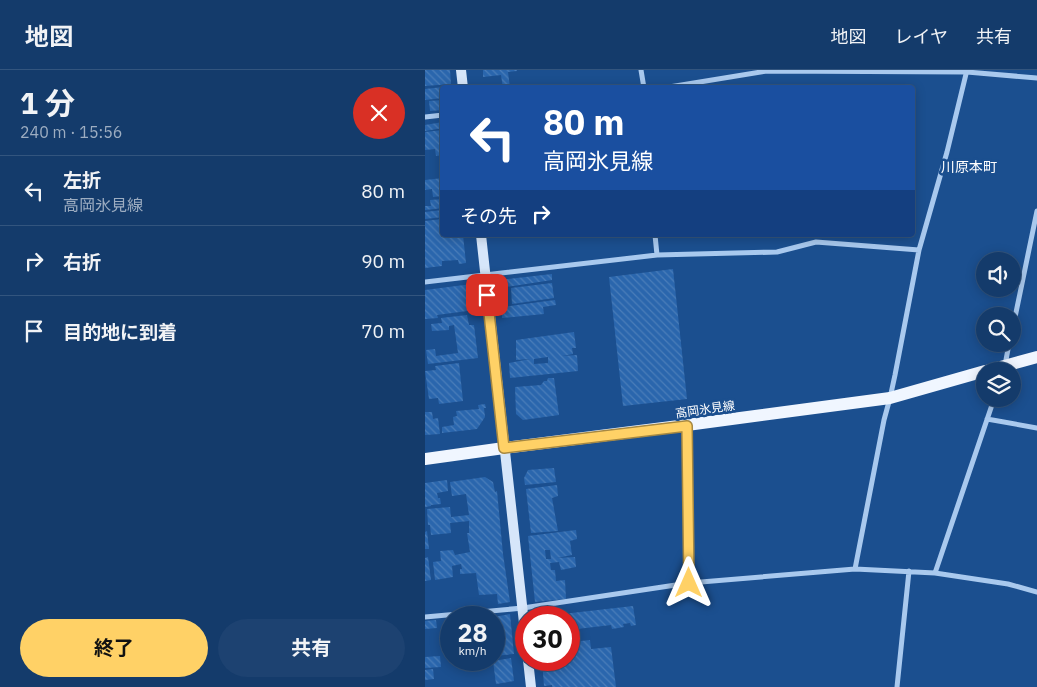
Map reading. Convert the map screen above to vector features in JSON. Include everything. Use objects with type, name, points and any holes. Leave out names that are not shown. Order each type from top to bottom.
[{"type":"main road","name":"高岡氷見線","points":[[1021,363],[1037,357]]},
{"type":"main road","name":"高岡氷見線","points":[[425,459],[890,398],[976,374]]},
{"type":"street","points":[[461,70],[463,85]]},
{"type":"street","points":[[641,70],[644,85]]},
{"type":"street","points":[[681,85],[767,71],[967,71],[1037,78]]},
{"type":"street","points":[[855,568],[883,420],[890,398],[919,250],[947,152],[967,71]]},
{"type":"street","points":[[425,117],[440,115]]},
{"type":"street","points":[[1017,307],[1037,211]]},
{"type":"street","points":[[481,237],[523,606]]},
{"type":"street","points":[[655,237],[657,255]]},
{"type":"street","points":[[425,282],[657,255],[777,252],[816,242],[919,250]]},
{"type":"street","points":[[935,572],[991,407]]},
{"type":"street","points":[[987,419],[1037,428]]},
{"type":"street","points":[[687,426],[689,583]]},
{"type":"street","points":[[536,606],[689,583],[855,568],[935,572],[1008,584],[1037,592]]},
{"type":"street","points":[[897,687],[909,571]]},
{"type":"street","points":[[425,617],[515,609]]},
{"type":"street","points":[[529,671],[531,687]]},
{"type":"building","points":[[425,70],[450,70],[451,84],[425,86]]},
{"type":"building","points":[[483,70],[517,70],[508,72],[510,85],[503,85],[501,75],[483,77]]},
{"type":"building","points":[[440,87],[440,98],[425,100],[425,89]]},
{"type":"building","points":[[440,100],[440,110],[430,111],[429,101]]},
{"type":"building","points":[[440,122],[440,128],[425,131],[425,125]]},
{"type":"building","points":[[440,130],[440,155],[436,156],[435,149],[425,150],[425,132]]},
{"type":"building","points":[[440,178],[440,196],[433,197],[432,189],[425,190],[425,180]]},
{"type":"building","points":[[440,199],[440,208],[425,210],[425,206],[431,206],[430,200]]},
{"type":"building","points":[[440,210],[440,217],[425,219],[425,212]]},
{"type":"building","points":[[440,219],[440,237],[463,237],[466,263],[459,264],[458,260],[442,261],[442,266],[425,268],[425,221]]},
{"type":"building","points":[[673,269],[687,399],[623,406],[609,277]]},
{"type":"building","points":[[552,274],[552,280],[499,288],[499,280]]},
{"type":"building","points":[[552,283],[554,298],[512,304],[511,288]]},
{"type":"building","points":[[472,284],[475,310],[437,315],[438,318],[425,319],[425,290]]},
{"type":"building","points":[[555,300],[556,305],[543,307],[544,314],[502,318],[502,307]]},
{"type":"building","points":[[467,315],[469,325],[474,325],[478,358],[428,364],[426,350],[435,349],[436,356],[458,353],[454,325],[449,326],[449,330],[432,331],[431,324],[442,323],[441,318]]},
{"type":"building","points":[[574,332],[576,348],[572,348],[573,354],[562,356],[577,355],[578,371],[510,378],[509,363],[530,359],[516,360],[516,340]],"holes":[[[548,357],[548,363],[534,364],[534,359]]]},
{"type":"building","points":[[459,363],[463,401],[439,404],[438,398],[429,399],[425,371],[436,370],[435,366]]},
{"type":"building","points":[[548,378],[554,378],[559,415],[523,420],[516,414],[515,387],[541,385]]},
{"type":"building","points":[[485,404],[485,417],[477,429],[442,433],[442,427],[454,425],[453,417],[457,416],[456,411],[479,409],[478,405]]},
{"type":"building","points":[[425,412],[432,412],[433,419],[438,418],[440,434],[425,435]]},
{"type":"building","points":[[554,468],[556,482],[525,485],[524,478],[528,470]]},
{"type":"building","points":[[485,477],[493,482],[495,492],[497,491],[510,602],[498,604],[497,594],[479,595],[476,573],[460,574],[461,564],[452,566],[453,577],[435,580],[433,562],[441,561],[440,551],[453,550],[455,555],[470,552],[467,533],[469,533],[469,521],[450,523],[451,533],[431,535],[430,525],[428,525],[427,509],[450,507],[451,517],[469,515],[466,494],[452,496],[450,482]]},
{"type":"building","points":[[447,480],[448,491],[437,493],[441,504],[425,507],[425,483]]},
{"type":"building","points":[[557,485],[558,496],[552,498],[558,531],[531,533],[526,489]]},
{"type":"building","points":[[576,530],[577,539],[570,541],[572,555],[557,558],[575,557],[576,567],[561,570],[559,562],[550,563],[551,570],[555,570],[556,581],[565,580],[566,599],[535,602],[528,536]],"holes":[[[545,550],[550,550],[551,559],[546,559]]]},
{"type":"building","points":[[427,531],[429,549],[425,549],[425,532]]},
{"type":"building","points":[[428,557],[431,580],[425,581],[425,558]]},
{"type":"building","points":[[633,606],[636,625],[631,626],[630,623],[623,624],[624,627],[612,629],[611,625],[580,629],[580,612]]},
{"type":"building","points":[[510,614],[514,654],[505,655],[505,615]]},
{"type":"building","points":[[436,620],[437,628],[425,629],[425,621]]},
{"type":"building","points":[[590,640],[591,649],[611,647],[616,687],[544,686],[543,671],[580,671],[580,641]]},
{"type":"building","points":[[440,656],[440,667],[425,668],[425,657]]},
{"type":"building","points":[[511,658],[514,681],[496,684],[494,671],[505,671],[505,659]]},
{"type":"building","points":[[433,669],[434,679],[425,680],[425,670]]},
{"type":"district","name":"川原本町","points":[[969,167]]},
{"type":"route","points":[[487,295],[504,448],[687,426],[689,583]]}]
